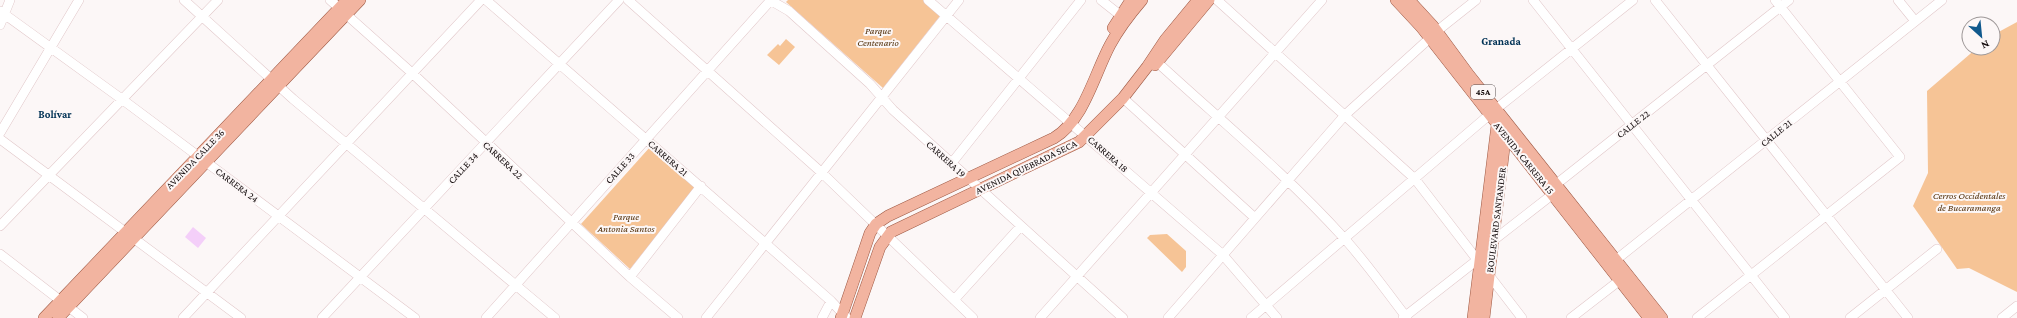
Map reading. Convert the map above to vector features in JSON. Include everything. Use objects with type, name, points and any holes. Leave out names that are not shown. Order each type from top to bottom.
[{"type":"main road","name":"AVENIDA CALLE 36","points":[[44,318],[64,304],[344,7],[360,0]]},
{"type":"main road","points":[[1126,16],[1131,0]]},
{"type":"main road","points":[[1126,16],[1142,0]]},
{"type":"main road","name":"AVENIDA QUEBRADA SECA","points":[[855,318],[880,247],[888,235],[897,228],[1073,146],[1087,136],[1123,98],[1147,67],[1164,40],[1198,0]]},
{"type":"main road","points":[[1123,98],[1157,62],[1209,0]]},
{"type":"main road","name":"AVENIDA CARRERA 15","points":[[1396,0],[1433,35]]},
{"type":"main road","name":"AVENIDA CARRERA 15","points":[[1409,0],[1433,35],[1612,263],[1662,318]]},
{"type":"main road","name":"AVENIDA QUEBRADA SECA","points":[[876,224],[888,216],[1054,138],[1072,123],[1103,60],[1114,28],[1126,16]]},
{"type":"main road","name":"BOULEVARD SANTANDER","points":[[1484,318],[1506,136],[1502,124]]},
{"type":"main road","name":"BOULEVARD SANTANDER","points":[[1473,318],[1480,257],[1502,124]]},
{"type":"main road","name":"AVENIDA CARRERA 15","points":[[1506,136],[1555,189]]},
{"type":"main road","points":[[843,316],[870,234],[876,224]]},
{"type":"main road","name":"AVENIDA CARRERA 15","points":[[1624,277],[1649,318]]},
{"type":"main road","name":"AVENIDA CALLE 36","points":[[58,318],[64,304]]},
{"type":"street","points":[[0,25],[2,12],[10,0]]},
{"type":"street","points":[[0,133],[79,0]]},
{"type":"street","points":[[184,0],[274,82],[554,318]]},
{"type":"street","points":[[0,226],[218,0]]},
{"type":"street","name":"CARRERA 22","points":[[330,0],[344,7],[412,74],[571,223],[630,277],[678,318]]},
{"type":"street","points":[[183,318],[481,0]]},
{"type":"street","name":"CARRERA 21","points":[[486,0],[831,301],[843,316]]},
{"type":"street","name":"CALLE 34","points":[[322,318],[619,0]]},
{"type":"street","points":[[628,0],[821,172],[973,318]]},
{"type":"street","name":"CALLE 33","points":[[486,318],[771,0]]},
{"type":"street","name":"CARRERA 19","points":[[771,0],[789,11],[870,84],[893,110],[951,164],[1123,318]]},
{"type":"street","name":"CARRERA 18","points":[[928,0],[1152,192],[1223,255],[1277,318]]},
{"type":"street","points":[[706,318],[959,0]]},
{"type":"street","points":[[951,164],[1018,77],[1081,0]]},
{"type":"street","points":[[1101,0],[1126,16]]},
{"type":"street","points":[[1217,0],[1415,179],[1480,257],[1489,275],[1522,318]]},
{"type":"street","points":[[1040,318],[1322,0]]},
{"type":"street","points":[[1168,318],[1345,116],[1433,35],[1476,0]]},
{"type":"street","points":[[1533,0],[1786,318]]},
{"type":"street","points":[[1251,318],[1493,112],[1633,0]]},
{"type":"street","points":[[1655,0],[1908,318]]},
{"type":"street","name":"CALLE 22","points":[[1405,317],[1480,257],[1493,240],[1632,124],[1707,65],[1778,3],[1789,0]]},
{"type":"street","points":[[1898,0],[1915,21]]},
{"type":"street","name":"CALLE 21","points":[[1612,263],[1942,0]]},
{"type":"street","points":[[1697,318],[1900,157],[1778,3]]},
{"type":"street","name":"CARRERA 24","points":[[2,12],[123,100],[360,277],[409,316]]},
{"type":"street","points":[[1157,62],[1289,180],[1345,238],[1405,317]]},
{"type":"street","points":[[1123,98],[1255,218]]},
{"type":"street","points":[[0,139],[130,234],[241,318]]},
{"type":"street","points":[[630,277],[701,186]]},
{"type":"street","points":[[954,300],[1020,227]]},
{"type":"street","points":[[1850,318],[1937,249]]},
{"type":"street","points":[[0,254],[83,318]]},
{"type":"street","points":[[1571,318],[1624,277]]},
{"type":"street","points":[[822,318],[831,301]]},
{"type":"street","points":[[2002,318],[2017,306]]},
{"type":"green space","name":"Parque Centenario","points":[[788,0],[923,0],[940,16],[883,88],[786,2]]},
{"type":"green space","name":"Cerros Occidentales de Bucaramanga","points":[[2017,22],[2017,292],[1969,268],[1957,269],[1913,206],[1928,173],[1927,91],[1968,56],[2001,56],[2001,31]]},
{"type":"green space","points":[[786,39],[795,47],[779,65],[767,55],[778,44],[780,46]]},
{"type":"green space","name":"Parque Antonia Santos","points":[[650,147],[696,187],[630,269],[581,224]]},
{"type":"green space","points":[[1167,234],[1186,251],[1186,267],[1182,272],[1147,238],[1150,235]]},
{"type":"shaded area","points":[[193,227],[206,238],[198,248],[185,237]]},
{"type":"district","name":"Granada","points":[[1501,41]]},
{"type":"district","name":"Bolívar","points":[[55,114]]}]
